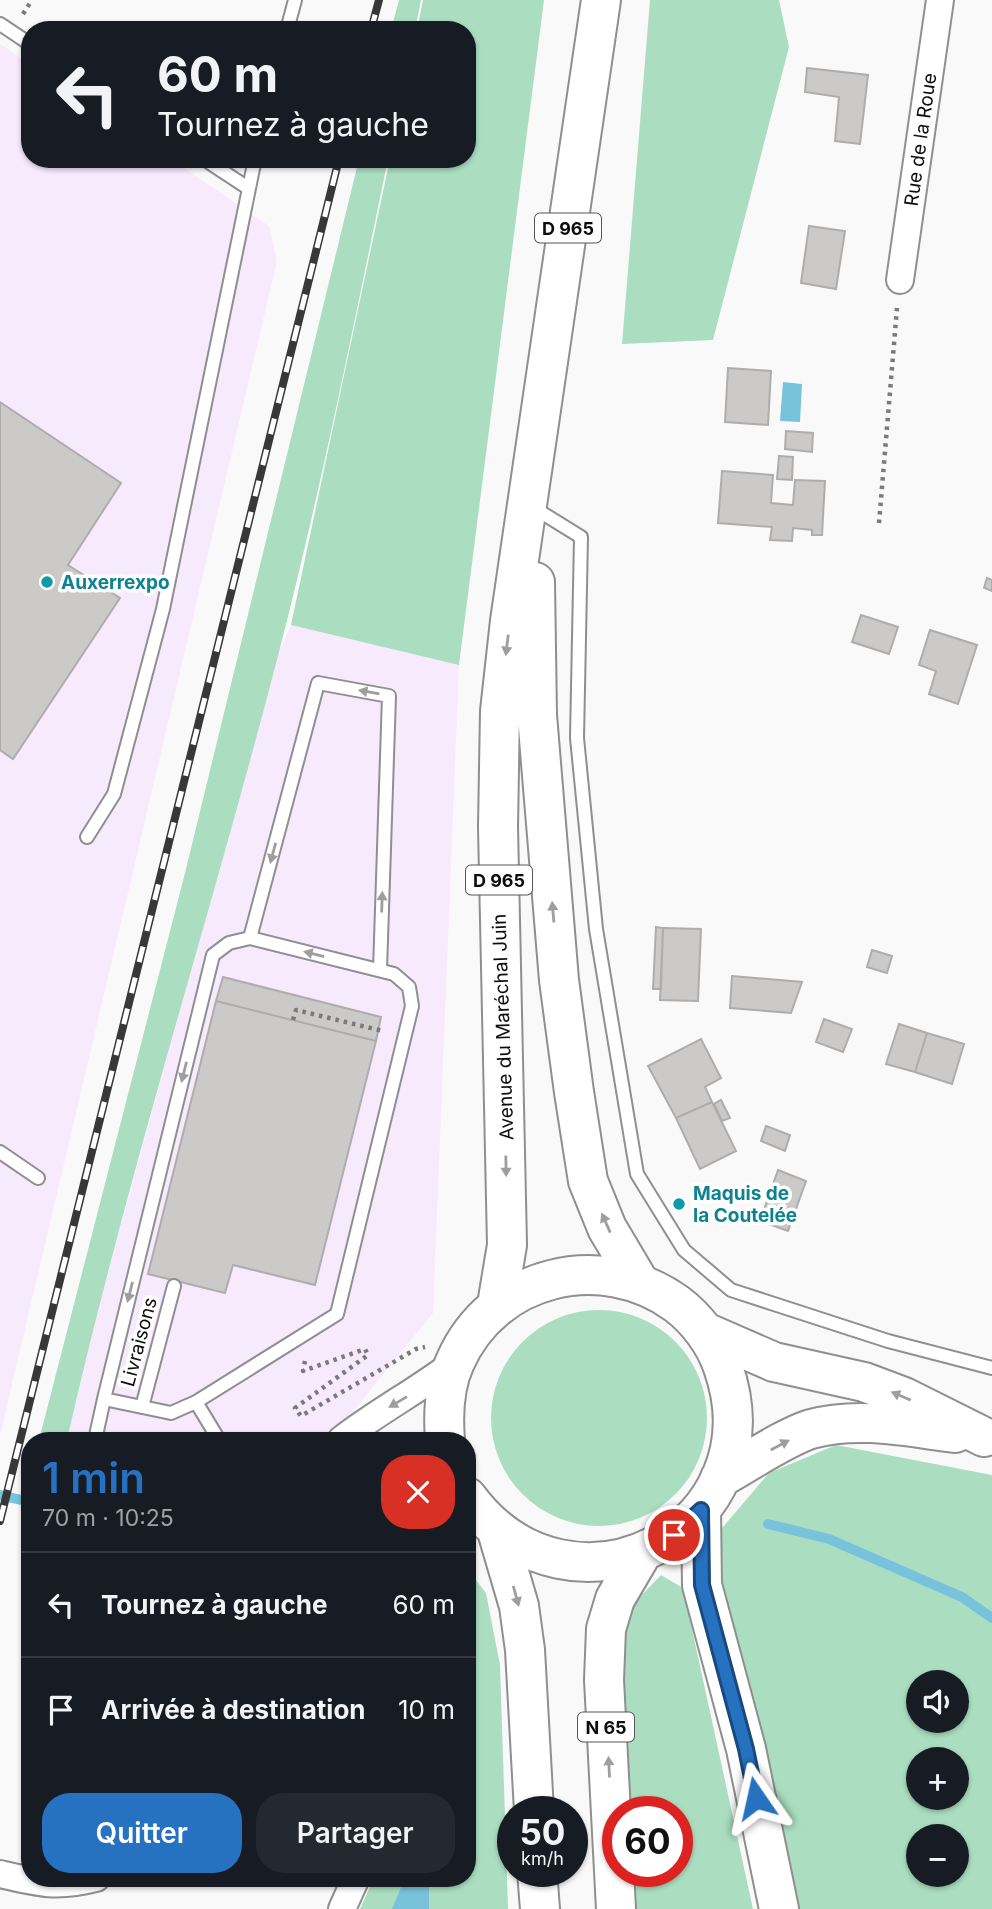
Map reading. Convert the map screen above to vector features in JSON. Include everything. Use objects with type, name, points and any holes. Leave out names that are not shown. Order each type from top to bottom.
[{"type":"main road","name":"Avenue du Maréchal Juin","points":[[497,1305],[507,1245],[498,840],[500,711],[601,0]]},
{"type":"main road","name":"Avenue du Maréchal Juin","points":[[534,457],[537,715],[559,980],[588,1181],[607,1228],[639,1283]]},
{"type":"main road","points":[[445,1432],[443,1354],[472,1332],[497,1305],[541,1281],[590,1273],[639,1283],[664,1295],[686,1312],[705,1332],[723,1366],[732,1403],[731,1442],[711,1494],[702,1585],[746,1749],[779,1909]]},
{"type":"main road","points":[[705,1332],[774,1362],[864,1382],[904,1397],[988,1438]]},
{"type":"main road","points":[[476,1509],[496,1531],[523,1548],[551,1559],[582,1563],[612,1562],[642,1553],[674,1535],[711,1494],[808,1430],[841,1423],[876,1423],[988,1438]]},
{"type":"main road","points":[[496,1531],[519,1605],[525,1650],[533,1796]]},
{"type":"main road","name":"N 65","points":[[616,1909],[604,1680],[606,1629],[615,1599],[642,1553]]},
{"type":"main road","points":[[538,1887],[540,1909]]},
{"type":"street","name":"Rue de la Roue","points":[[900,279],[940,0]]},
{"type":"street","points":[[352,1432],[418,1390],[443,1354]]},
{"type":"street","points":[[0,1874],[21,1879]]},
{"type":"street","points":[[342,1909],[352,1887]]},
{"type":"lane","points":[[289,21],[295,0]]},
{"type":"lane","points":[[0,24],[21,38]]},
{"type":"lane","points":[[218,168],[248,188]]},
{"type":"lane","points":[[87,837],[114,794],[163,610],[253,168]]},
{"type":"lane","points":[[534,508],[581,537],[578,738],[596,929],[637,1174],[684,1250],[731,1290],[888,1341],[992,1368]]},
{"type":"lane","points":[[250,938],[318,683],[389,696],[380,971]]},
{"type":"lane","points":[[97,1432],[104,1399],[213,955],[229,943],[250,938],[394,974],[409,987],[412,1006],[337,1314],[196,1402],[171,1413],[104,1399]]},
{"type":"lane","points":[[0,1152],[38,1178]]},
{"type":"lane","name":"Livraisons","points":[[142,1407],[174,1286]]},
{"type":"lane","points":[[196,1402],[214,1432]]},
{"type":"path","points":[[879,523],[900,279]]},
{"type":"path","points":[[293,1020],[296,1010],[385,1032]]},
{"type":"path","points":[[307,1352],[303,1371],[365,1349],[368,1354],[295,1408],[301,1416],[416,1349],[443,1354]]},
{"type":"shaded area","points":[[0,44],[21,58],[21,168],[184,168],[269,226],[277,261],[0,1435]]},
{"type":"shaded area","points":[[291,625],[459,665],[433,1313],[336,1432],[69,1432],[93,1326],[279,652]]},
{"type":"green space","points":[[399,0],[421,0],[417,21],[393,21]]},
{"type":"green space","points":[[423,0],[544,0],[459,665],[291,625],[388,168],[476,168],[476,21],[419,21]]},
{"type":"green space","points":[[650,0],[779,0],[789,47],[713,340],[622,344]]},
{"type":"green space","points":[[357,168],[386,168],[309,529],[279,652],[116,1242],[69,1432],[41,1432],[185,873]]},
{"type":"green space","points":[[599,1310],[640,1318],[659,1328],[675,1342],[689,1358],[699,1377],[707,1418],[699,1459],[689,1478],[675,1494],[659,1508],[640,1518],[599,1526],[558,1518],[539,1508],[523,1494],[509,1478],[499,1459],[491,1418],[499,1377],[509,1358],[523,1342],[539,1328],[558,1318]]},
{"type":"green space","points":[[836,1445],[992,1475],[992,1909],[795,1909],[718,1574],[717,1534],[769,1473]]},
{"type":"green space","points":[[661,1575],[683,1588],[753,1909],[634,1909],[633,1887],[693,1887],[693,1796],[629,1796],[623,1658],[629,1608]]},
{"type":"green space","points":[[476,1580],[486,1593],[500,1665],[504,1796],[497,1796],[497,1887],[507,1887],[508,1909],[360,1909],[370,1887],[476,1887]]},
{"type":"water","points":[[783,382],[802,384],[800,422],[780,421]]},
{"type":"water","points":[[401,1887],[429,1887],[429,1909],[392,1909]]},
{"type":"building","points":[[807,68],[868,75],[860,144],[835,141],[839,97],[805,92]]},
{"type":"building","points":[[809,226],[845,231],[836,289],[801,283]]},
{"type":"building","points":[[728,368],[771,371],[768,425],[725,422]]},
{"type":"building","name":"Auxerrexpo","points":[[0,402],[121,483],[68,565],[120,598],[13,759],[0,750]]},
{"type":"building","points":[[786,431],[813,433],[812,452],[785,449]]},
{"type":"building","points":[[779,456],[793,457],[792,480],[777,479]]},
{"type":"building","points":[[722,471],[773,475],[771,503],[793,505],[795,480],[825,481],[822,535],[812,535],[812,530],[793,528],[792,541],[770,540],[772,527],[718,523]]},
{"type":"building","points":[[987,578],[992,580],[992,591],[984,588]]},
{"type":"building","points":[[861,615],[898,627],[889,654],[852,642]]},
{"type":"building","points":[[930,630],[977,645],[958,704],[929,694],[936,671],[919,665]]},
{"type":"building","points":[[656,927],[663,928],[661,989],[653,989]]},
{"type":"building","points":[[663,928],[701,929],[698,1001],[660,1000]]},
{"type":"building","points":[[872,950],[892,956],[887,973],[867,967]]},
{"type":"building","points":[[732,976],[802,982],[791,1013],[730,1008]]},
{"type":"building","points":[[223,977],[381,1017],[376,1041],[216,1001]]},
{"type":"building","points":[[216,1001],[376,1041],[315,1285],[233,1265],[225,1293],[148,1274]]},
{"type":"building","points":[[824,1019],[852,1029],[843,1052],[816,1042]]},
{"type":"building","points":[[899,1024],[927,1033],[915,1072],[886,1064]]},
{"type":"building","points":[[927,1033],[964,1044],[952,1084],[915,1072]]},
{"type":"building","points":[[701,1039],[721,1078],[705,1087],[712,1102],[676,1118],[648,1066]]},
{"type":"building","points":[[721,1100],[730,1118],[722,1121],[714,1104]]},
{"type":"building","points":[[712,1102],[736,1151],[700,1169],[676,1118]]},
{"type":"building","points":[[766,1126],[790,1135],[785,1151],[761,1141]]},
{"type":"building","points":[[778,1170],[806,1181],[788,1231],[760,1221]]},
{"type":"waterway","points":[[0,1495],[21,1500]]},
{"type":"waterway","points":[[768,1524],[829,1539],[962,1597],[992,1618]]},
{"type":"railway","points":[[373,21],[379,0]]},
{"type":"railway","points":[[22,1432],[337,168]]},
{"type":"railway","points":[[0,1521],[21,1437]]},
{"type":"place","name":"Auxerrexpo","points":[[47,582]]},
{"type":"place","name":"Maquis de la Coutelée","points":[[679,1204]]},
{"type":"route","points":[[674,1535],[701,1510],[702,1585],[746,1749],[756,1798]]}]
